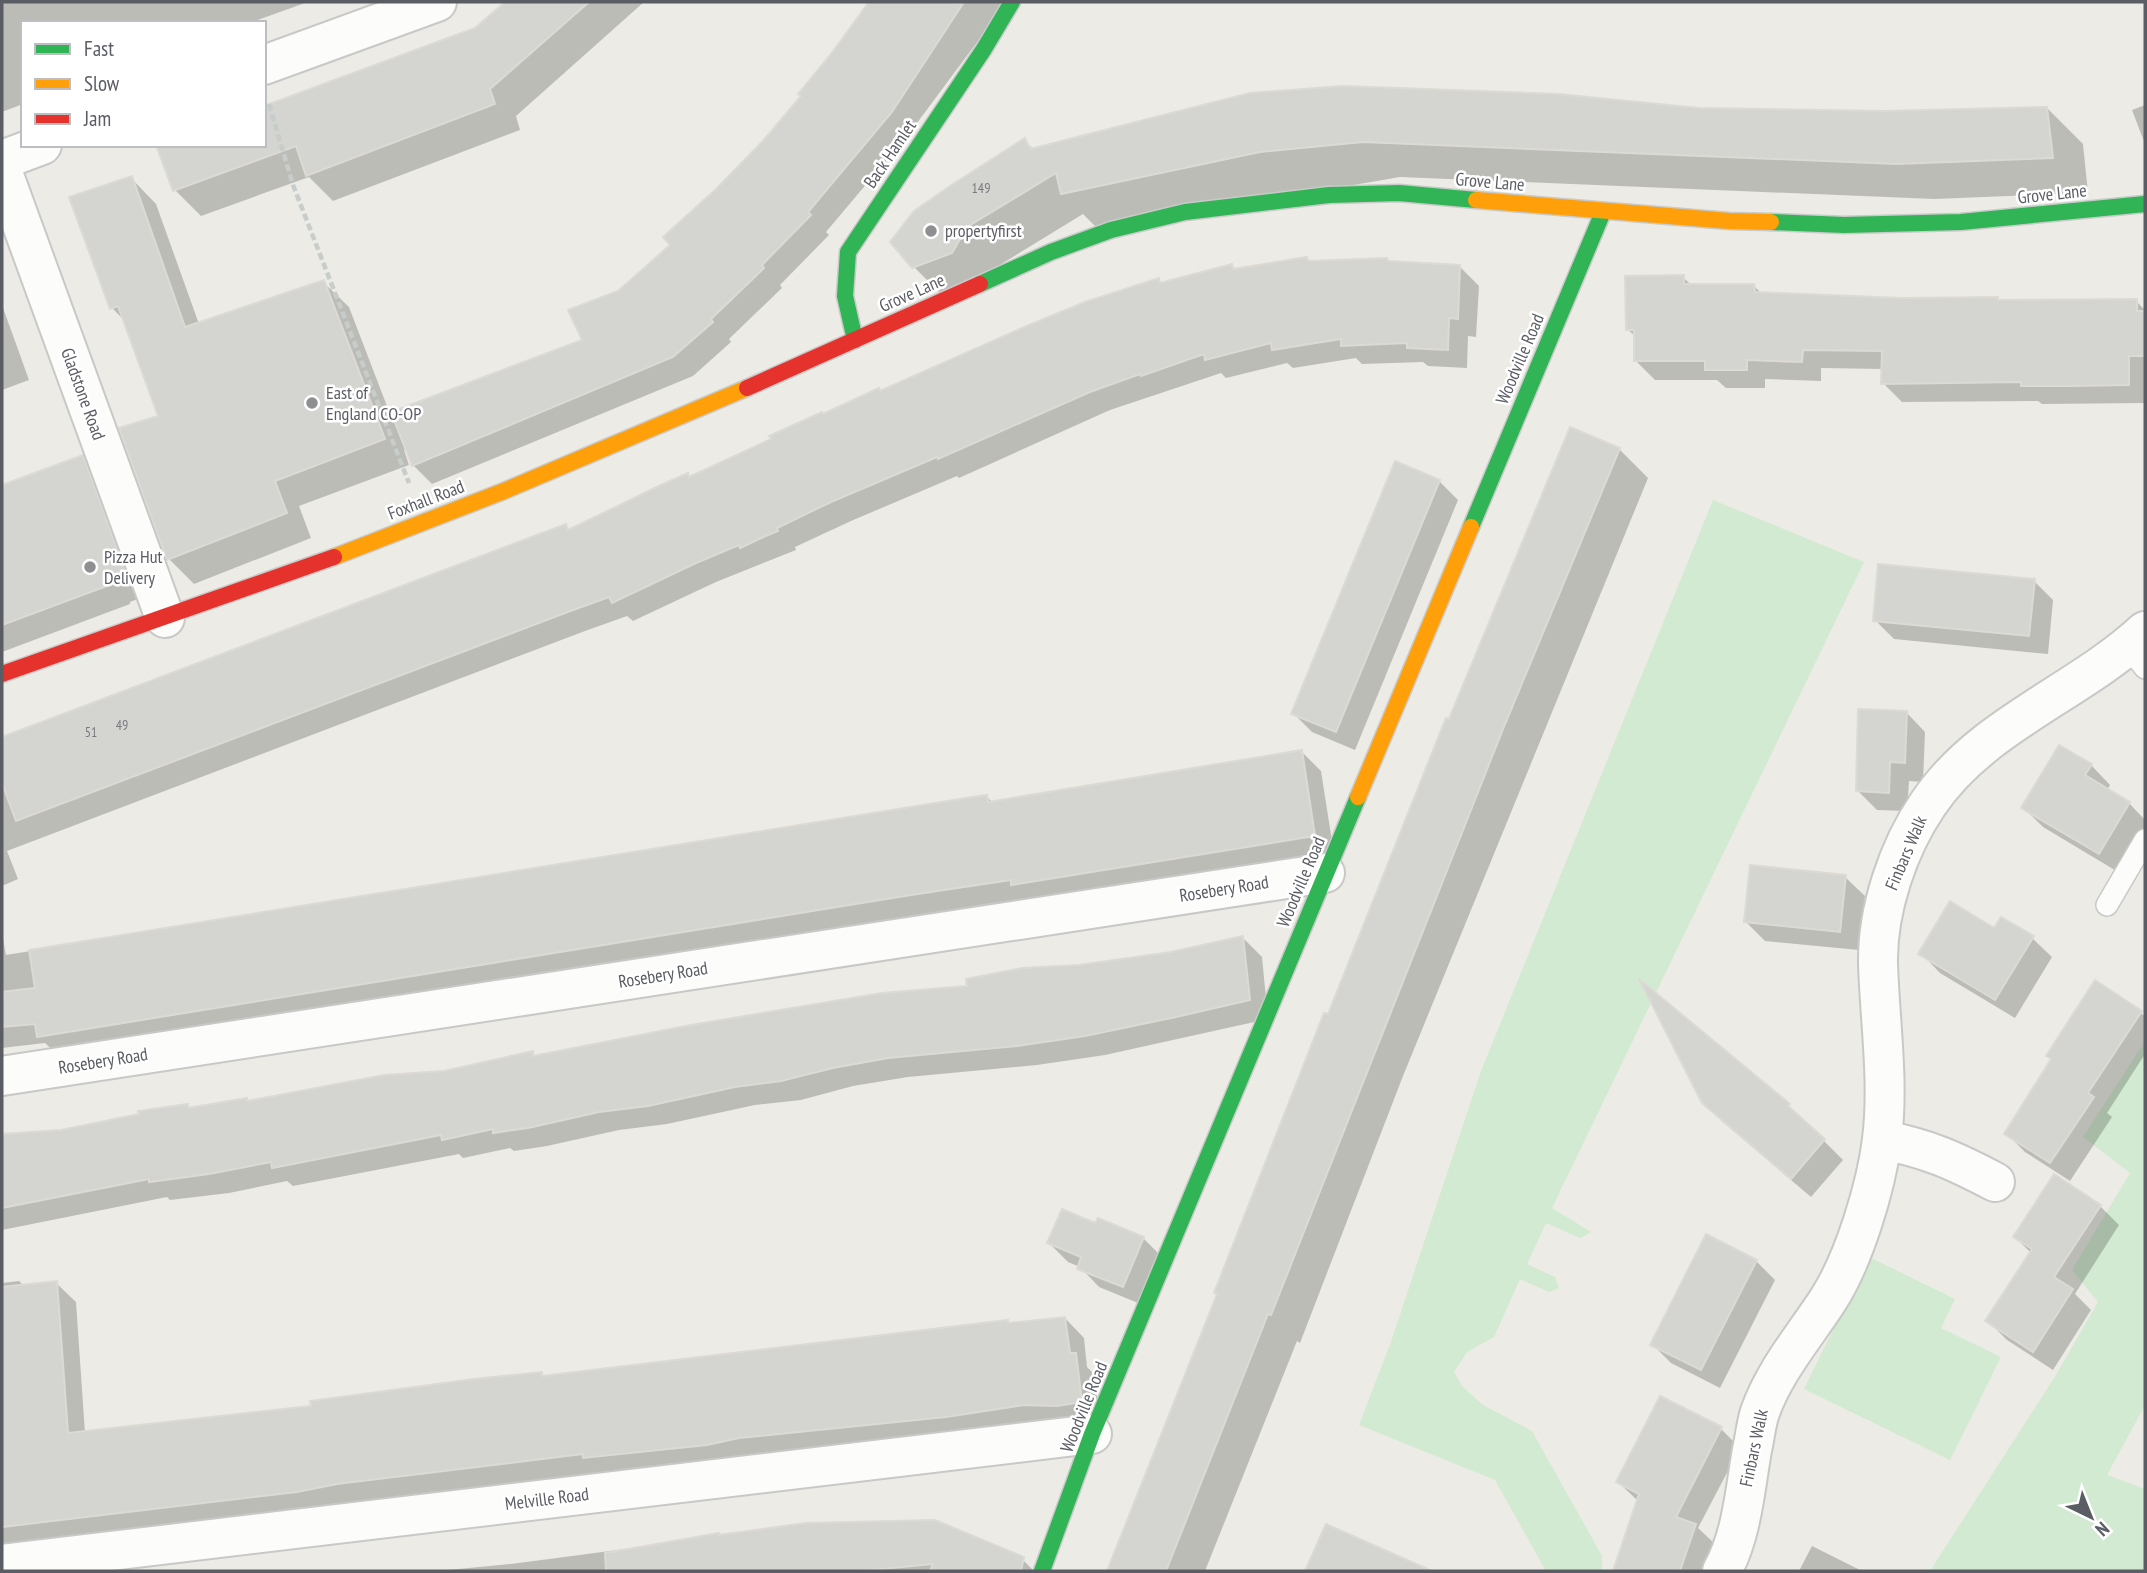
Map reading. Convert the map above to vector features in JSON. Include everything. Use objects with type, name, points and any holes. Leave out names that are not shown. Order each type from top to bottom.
[{"type":"main road","name":"Back Hamlet","points":[[855,340],[845,308],[844,271],[848,252],[984,49],[1012,2]]},
{"type":"main road","name":"Grove Lane","points":[[855,340],[1051,252],[1111,230],[1185,212],[1329,195],[1399,192],[1603,212],[1729,221],[1844,225],[1961,222],[2145,204]]},
{"type":"main road","name":"Woodville Road","points":[[1042,1571],[1092,1434],[1603,212]]},
{"type":"main road","name":"Foxhall Road","points":[[2,674],[425,523],[855,340]]},
{"type":"street","points":[[266,84],[437,2]]},
{"type":"street","points":[[2,160],[37,147]]},
{"type":"street","name":"Gladstone Road","points":[[2,170],[165,618]]},
{"type":"street","name":"Finbars Walk","points":[[1722,1571],[1730,1556],[1742,1512],[1758,1416],[1786,1360],[1829,1298],[1845,1269],[1873,1183],[1882,1140],[1884,1065],[1878,962],[1880,932],[1898,863],[1928,803],[1972,754],[2001,731],[2095,672],[2140,648]]},
{"type":"street","name":"Rosebery Road","points":[[2,1076],[1325,873]]},
{"type":"street","points":[[1882,1140],[1917,1146],[1995,1182]]},
{"type":"street","name":"Melville Road","points":[[2,1564],[1092,1434]]},
{"type":"lane","points":[[2107,905],[2145,841]]},
{"type":"path","points":[[266,84],[293,185],[425,523]]},
{"type":"green space","points":[[1713,500],[1864,562],[1552,1208],[1591,1232],[1580,1238],[1546,1223],[1527,1264],[1555,1277],[1559,1288],[1549,1292],[1520,1279],[1494,1337],[1467,1352],[1454,1372],[1463,1387],[1483,1405],[1532,1431],[1602,1556],[1604,1571],[1546,1571],[1495,1480],[1359,1425],[1391,1342],[1481,1071]]},
{"type":"green space","points":[[2145,1041],[2145,1405],[2107,1475],[2145,1489],[2145,1571],[1930,1571],[2056,1375],[2098,1302],[2072,1270],[2130,1173],[2083,1137]]},
{"type":"green space","points":[[1869,1257],[1955,1299],[1941,1328],[2001,1357],[1950,1460],[1804,1389]]},
{"type":"building","points":[[505,2],[589,2],[490,89],[495,104],[306,176],[296,146],[173,191],[157,147],[266,147],[266,105],[475,28]]},
{"type":"building","points":[[869,2],[964,2],[892,112],[808,212],[811,215],[762,265],[764,268],[711,319],[713,322],[673,357],[412,466],[391,412],[582,340],[568,310],[618,291],[670,245],[663,237],[762,142],[801,96],[798,94]]},
{"type":"building","points":[[1343,86],[1558,94],[1699,108],[1884,111],[2047,107],[2053,158],[1897,164],[1363,142],[1260,152],[1061,194],[1056,173],[967,227],[952,253],[912,268],[890,242],[914,211],[1025,138],[1030,149],[1250,93]]},
{"type":"building","points":[[132,176],[185,327],[324,280],[385,439],[275,481],[287,513],[167,560],[119,428],[158,416],[118,306],[110,309],[69,197]]},
{"type":"building","points":[[1307,257],[1308,261],[1387,258],[1388,261],[1460,265],[1458,319],[1449,318],[1448,350],[1407,348],[1407,343],[1341,346],[1341,339],[1272,350],[1271,343],[1205,360],[1204,354],[1141,376],[1140,374],[1090,392],[938,459],[937,457],[831,502],[777,528],[778,531],[696,563],[612,603],[609,597],[565,613],[16,821],[2,783],[2,737],[566,524],[568,530],[661,485],[688,473],[689,477],[771,439],[769,436],[822,412],[823,414],[879,388],[880,391],[1085,302],[1159,278],[1160,283],[1232,264],[1233,269]]},
{"type":"building","points":[[1684,275],[1684,284],[1754,284],[1755,292],[1902,298],[1998,297],[1998,300],[2137,299],[2137,311],[2145,311],[2145,356],[2129,356],[2129,385],[2071,386],[2021,386],[2021,382],[1881,384],[1882,351],[1803,350],[1802,362],[1747,360],[1747,370],[1705,370],[1705,361],[1634,361],[1634,330],[1626,330],[1625,276]]},
{"type":"building","points":[[1570,427],[1620,448],[1503,729],[1271,1315],[1268,1314],[1166,1571],[1107,1571],[1217,1294],[1214,1293],[1324,1013],[1328,1014],[1446,718],[1449,719]]},
{"type":"building","points":[[83,455],[127,576],[2,625],[2,485]]},
{"type":"building","points":[[1395,461],[1440,480],[1336,732],[1291,714]]},
{"type":"building","points":[[1878,564],[2035,579],[2029,636],[1873,621]]},
{"type":"building","points":[[1858,709],[1907,711],[1905,763],[1890,762],[1889,793],[1856,791]]},
{"type":"building","points":[[2059,745],[2092,764],[2085,775],[2130,802],[2099,854],[2021,808]]},
{"type":"building","points":[[1302,750],[1315,836],[1011,885],[1011,880],[911,895],[37,1037],[35,1024],[2,1027],[2,992],[35,988],[29,950],[966,798],[987,795],[988,802]]},
{"type":"building","points":[[1750,865],[1846,875],[1840,932],[1744,922]]},
{"type":"building","points":[[1950,901],[1994,928],[2001,917],[2034,936],[1995,1000],[1918,954]]},
{"type":"building","points":[[1243,936],[1250,1000],[1176,1017],[1085,1036],[1017,1046],[888,1058],[648,1106],[599,1112],[528,1128],[493,1133],[493,1129],[442,1140],[441,1135],[272,1168],[271,1162],[209,1174],[149,1182],[149,1179],[2,1208],[2,1134],[61,1130],[139,1114],[138,1111],[188,1104],[188,1108],[247,1098],[247,1101],[384,1075],[444,1071],[533,1051],[533,1056],[691,1025],[882,993],[967,986],[966,979],[1022,968],[1079,965],[1171,952]]},
{"type":"building","points":[[1639,979],[1790,1104],[1788,1106],[1825,1139],[1791,1179],[1702,1103]]},
{"type":"building","points":[[2095,980],[2142,1011],[2088,1093],[2094,1097],[2050,1163],[2004,1134],[2051,1059],[2046,1056]]},
{"type":"building","points":[[2054,1174],[2101,1205],[2054,1277],[2073,1289],[2033,1352],[1985,1321],[2032,1249],[2013,1237]]},
{"type":"building","points":[[1062,1209],[1095,1223],[1098,1218],[1144,1237],[1123,1287],[1077,1269],[1081,1257],[1047,1243]]},
{"type":"building","points":[[1706,1234],[1757,1260],[1701,1370],[1650,1345]]},
{"type":"building","points":[[57,1281],[68,1433],[311,1406],[310,1401],[474,1379],[542,1372],[542,1376],[1008,1320],[1008,1323],[1065,1317],[1070,1353],[1076,1353],[1082,1402],[1057,1406],[1024,1405],[946,1417],[739,1438],[707,1445],[583,1458],[583,1454],[2,1527],[2,1287]]},
{"type":"building","points":[[1660,1396],[1722,1427],[1676,1517],[1696,1524],[1680,1571],[1613,1571],[1639,1494],[1616,1482]]},
{"type":"building","points":[[935,1520],[1024,1557],[1021,1571],[930,1571],[933,1564],[860,1571],[606,1571],[605,1553],[719,1533],[806,1523]]},
{"type":"building","points":[[1326,1524],[1353,1536],[1432,1571],[1305,1571]]},
{"type":"traffic: fast","points":[[855,340],[845,296],[848,252],[984,49],[1012,2]]},
{"type":"traffic: fast","points":[[980,284],[1051,252],[1111,230],[1185,212],[1329,195],[1399,193],[1476,200]]},
{"type":"traffic: fast","points":[[1771,222],[1844,225],[1961,222],[2145,204]]},
{"type":"traffic: fast","points":[[1471,527],[1603,212]]},
{"type":"traffic: fast","points":[[1042,1571],[1092,1434],[1358,797]]},
{"type":"traffic: slow","points":[[1476,200],[1729,221],[1771,222]]},
{"type":"traffic: slow","points":[[334,557],[504,491],[747,388]]},
{"type":"traffic: slow","points":[[1358,797],[1471,527]]},
{"type":"traffic: jam","points":[[747,388],[980,284]]},
{"type":"traffic: jam","points":[[2,674],[334,557]]},
{"type":"place","name":"propertyfirst","points":[[931,231]]},
{"type":"place","name":"East of England CO-OP","points":[[312,403]]},
{"type":"place","name":"Pizza Hut Delivery","points":[[90,567]]}]
